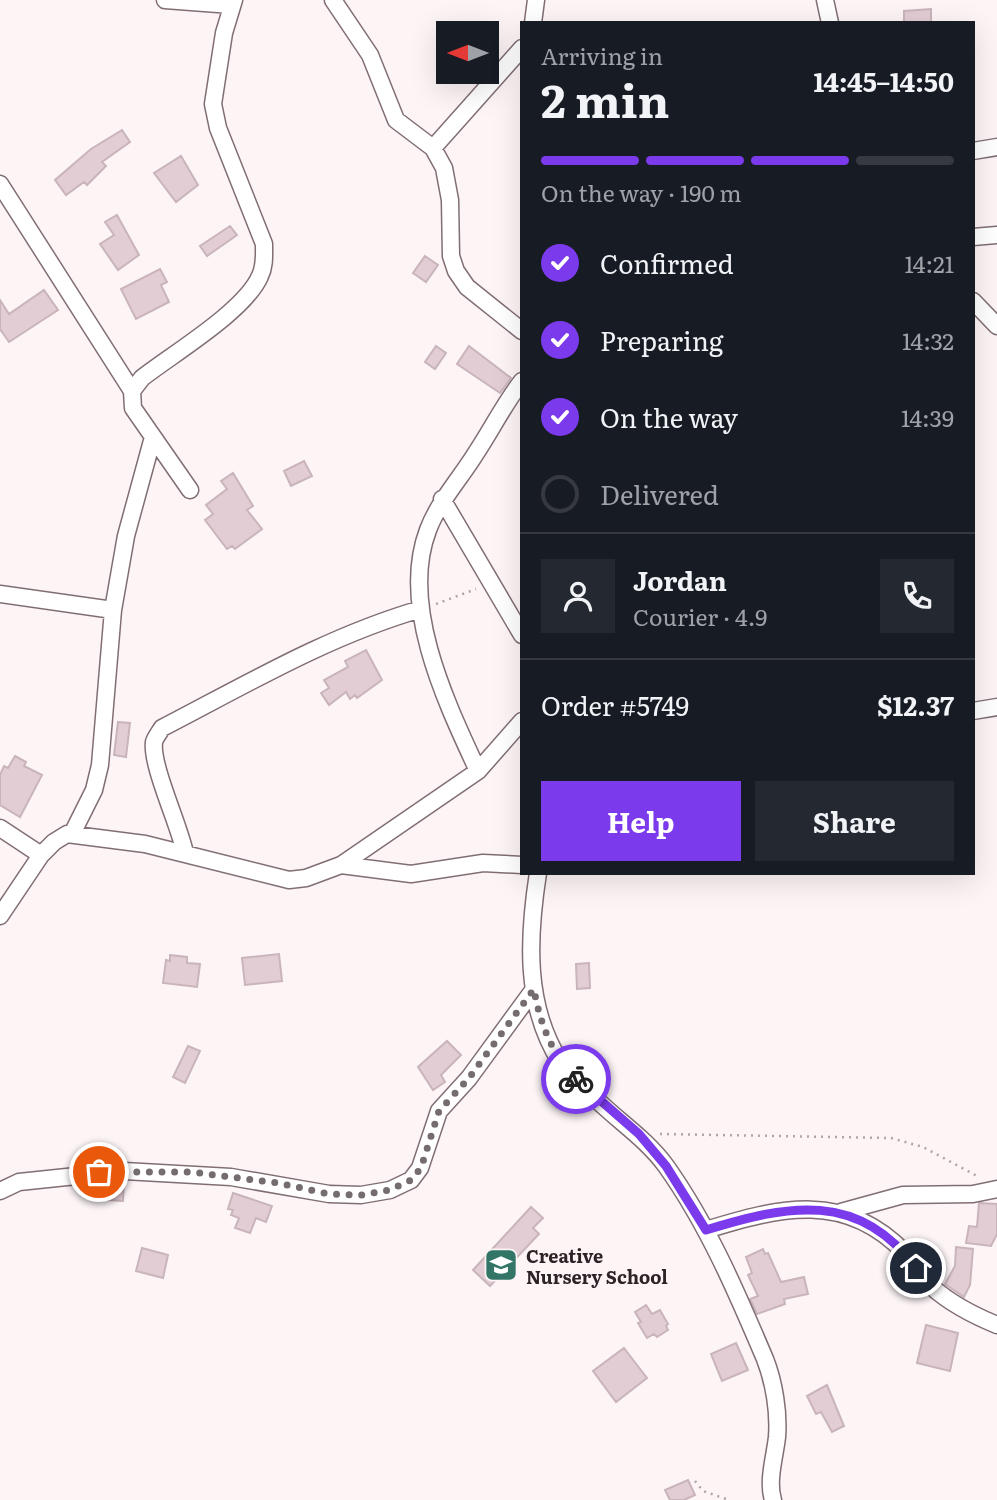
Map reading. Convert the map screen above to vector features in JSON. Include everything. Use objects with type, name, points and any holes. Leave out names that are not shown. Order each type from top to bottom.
[{"type":"street","points":[[132,391],[142,378],[233,310],[259,278],[264,262],[264,244],[218,128],[213,104],[232,2],[165,0]]},
{"type":"street","points":[[333,0],[370,55],[397,120],[433,148],[444,168],[450,200],[451,256],[456,271],[467,287],[520,329]]},
{"type":"street","points":[[533,21],[536,0]]},
{"type":"street","points":[[825,0],[830,21]]},
{"type":"street","points":[[433,148],[520,50]]},
{"type":"street","points":[[975,151],[997,147]]},
{"type":"street","points":[[0,184],[132,391],[133,408],[190,490]]},
{"type":"street","points":[[975,237],[997,236]]},
{"type":"street","points":[[975,303],[997,326]]},
{"type":"street","points":[[478,771],[437,674],[421,610],[421,562],[427,532],[442,499],[475,455],[499,412],[520,384]]},
{"type":"street","points":[[72,834],[94,790],[100,765],[113,610],[126,537],[153,437]]},
{"type":"street","points":[[442,499],[489,584],[520,632]]},
{"type":"street","points":[[0,594],[113,610]]},
{"type":"street","points":[[185,853],[180,826],[155,757],[154,740],[162,728],[311,650],[375,623],[421,610]]},
{"type":"street","points":[[975,711],[997,707]]},
{"type":"street","points":[[0,916],[41,855],[59,837],[72,834],[185,853],[289,880],[306,878],[341,865],[478,771],[520,723]]},
{"type":"street","points":[[0,828],[41,855]]},
{"type":"street","points":[[341,865],[411,874],[483,863],[520,865]]},
{"type":"street","points":[[538,875],[531,945],[534,989],[545,1031],[563,1065],[607,1109],[639,1134],[666,1166],[706,1230],[766,1362],[773,1388],[777,1433],[773,1500]]},
{"type":"street","points":[[0,1191],[19,1182],[124,1171],[231,1177],[329,1194],[361,1195],[390,1190],[411,1180],[421,1168],[439,1111],[469,1078],[534,989]]},
{"type":"street","points":[[841,1212],[903,1195],[973,1194],[997,1189]]},
{"type":"street","points":[[706,1230],[795,1208],[841,1212],[869,1224],[886,1236],[906,1254],[931,1286],[950,1301],[997,1325]]},
{"type":"path","points":[[421,610],[489,584]]},
{"type":"path","points":[[639,1134],[903,1140],[923,1147],[997,1189]]},
{"type":"path","points":[[695,1482],[703,1491],[729,1500]]},
{"type":"building","points":[[931,9],[931,21],[904,21],[904,11]]},
{"type":"building","points":[[122,130],[130,142],[102,162],[106,166],[87,185],[84,182],[66,195],[55,180],[91,149]]},
{"type":"building","points":[[181,156],[198,185],[176,202],[154,173]]},
{"type":"building","points":[[117,215],[139,255],[118,270],[100,244],[114,235],[105,222]]},
{"type":"building","points":[[230,226],[237,235],[207,256],[200,246]]},
{"type":"building","points":[[425,256],[438,265],[426,282],[413,273]]},
{"type":"building","points":[[160,269],[167,282],[161,285],[169,302],[136,319],[121,289]]},
{"type":"building","points":[[44,290],[58,310],[9,342],[0,329],[0,300],[9,314]]},
{"type":"building","points":[[436,346],[446,353],[435,369],[425,362]]},
{"type":"building","points":[[469,346],[511,378],[500,393],[457,364]]},
{"type":"building","points":[[304,461],[312,476],[291,486],[284,471]]},
{"type":"building","points":[[233,473],[253,506],[247,510],[262,529],[235,549],[232,546],[227,549],[205,520],[213,514],[206,505],[227,489],[221,481]]},
{"type":"building","points":[[366,650],[382,680],[357,698],[355,695],[350,699],[346,692],[329,705],[321,693],[329,688],[324,680],[348,667],[345,661]]},
{"type":"building","points":[[118,722],[130,723],[126,757],[114,755]]},
{"type":"building","points":[[15,756],[26,762],[24,766],[42,775],[20,817],[0,805],[0,775],[4,766],[8,768]]},
{"type":"building","points":[[279,954],[282,981],[245,985],[242,958]]},
{"type":"building","points":[[170,955],[187,957],[187,963],[200,964],[197,987],[163,983],[166,960],[170,961]]},
{"type":"building","points":[[589,963],[590,988],[577,989],[576,964]]},
{"type":"building","points":[[447,1041],[461,1055],[441,1075],[445,1082],[433,1090],[418,1067]]},
{"type":"building","points":[[188,1046],[200,1051],[185,1083],[173,1077]]},
{"type":"building","points":[[124,1183],[123,1201],[93,1199],[94,1185]]},
{"type":"building","points":[[233,1193],[272,1206],[266,1222],[256,1218],[250,1233],[235,1228],[239,1218],[231,1215],[233,1210],[228,1209]]},
{"type":"building","points":[[979,1203],[997,1204],[997,1234],[991,1246],[966,1243],[969,1226],[977,1227]]},
{"type":"building","name":"Creative Nursery School","points":[[531,1207],[543,1218],[533,1228],[539,1234],[490,1286],[473,1270]]},
{"type":"building","points":[[956,1247],[973,1249],[970,1285],[964,1297],[945,1284],[955,1266]]},
{"type":"building","points":[[142,1248],[168,1255],[163,1278],[136,1271]]},
{"type":"building","points":[[763,1249],[765,1254],[768,1253],[781,1282],[804,1277],[808,1294],[784,1299],[785,1304],[757,1314],[750,1299],[758,1296],[748,1275],[752,1273],[746,1257]]},
{"type":"building","points":[[646,1305],[652,1314],[660,1310],[668,1324],[668,1330],[657,1337],[654,1334],[647,1338],[638,1323],[641,1322],[635,1312]]},
{"type":"building","points":[[926,1325],[958,1333],[950,1371],[917,1363]]},
{"type":"building","points":[[736,1343],[748,1370],[722,1381],[711,1354]]},
{"type":"building","points":[[624,1348],[647,1378],[616,1402],[593,1371]]},
{"type":"building","points":[[827,1385],[844,1426],[832,1432],[821,1412],[816,1414],[807,1396]]},
{"type":"building","points":[[688,1480],[695,1495],[684,1500],[670,1500],[665,1490]]},
{"type":"way so far","points":[[99,1172],[191,1172],[278,1183],[329,1194],[361,1195],[390,1190],[411,1180],[421,1168],[427,1141],[439,1111],[469,1078],[534,989],[538,1012],[548,1041],[563,1065],[576,1079]]},
{"type":"place","name":"Creative Nursery School","points":[[501,1265]]},
{"type":"route","points":[[576,1079],[607,1109],[639,1134],[666,1166],[706,1230],[795,1208],[841,1212],[869,1224],[886,1236],[906,1254],[916,1268]]}]
